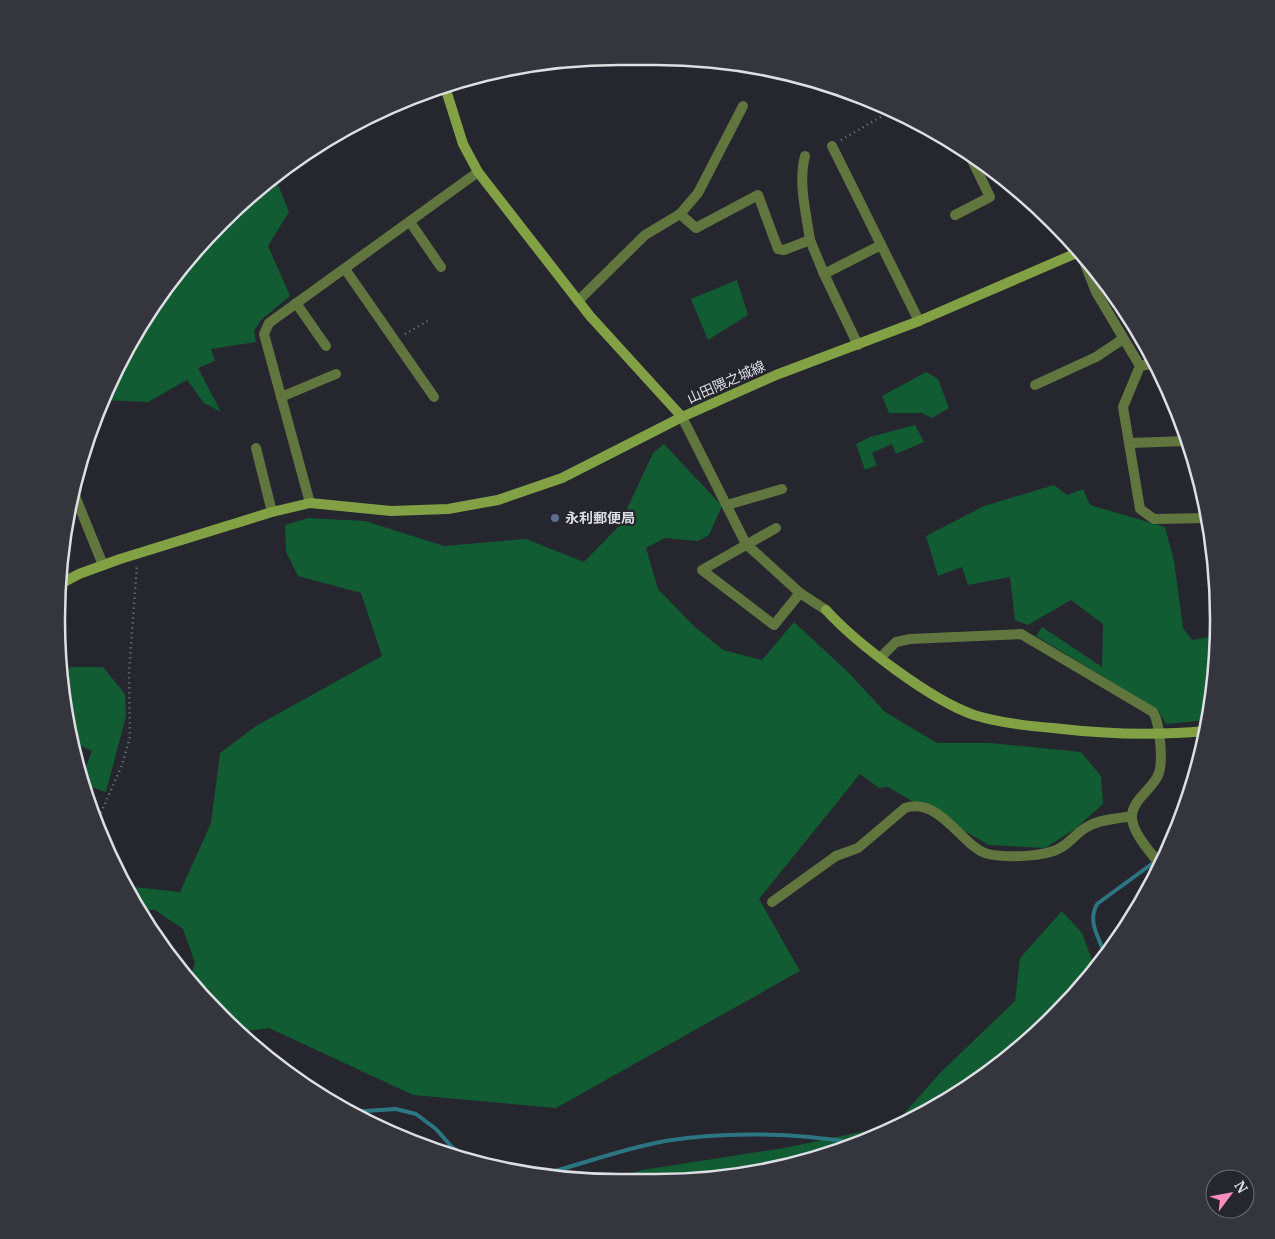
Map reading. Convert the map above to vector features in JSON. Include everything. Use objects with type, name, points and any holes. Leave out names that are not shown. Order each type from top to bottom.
[{"type":"street","name":"山田隈之城線","points":[[447,92],[463,144],[478,172],[578,301],[682,417],[776,374],[919,321],[1073,256]]},
{"type":"street","points":[[578,301],[645,235],[680,214],[698,193],[743,106]]},
{"type":"street","points":[[832,146],[919,321]]},
{"type":"street","points":[[805,156],[802,168],[802,190],[810,240],[858,345]]},
{"type":"street","points":[[955,215],[990,197],[975,166]]},
{"type":"street","points":[[310,503],[264,334],[269,323],[478,172]]},
{"type":"street","points":[[680,214],[696,228],[758,195],[778,249],[784,250],[810,240]]},
{"type":"street","points":[[410,222],[441,267]]},
{"type":"street","points":[[824,274],[881,245]]},
{"type":"street","points":[[345,268],[434,397]]},
{"type":"street","points":[[1089,274],[1096,292],[1140,366]]},
{"type":"street","points":[[296,303],[326,346]]},
{"type":"street","points":[[1035,385],[1096,357],[1123,339]]},
{"type":"street","points":[[1140,366],[1148,365]]},
{"type":"street","points":[[1140,366],[1123,406],[1140,509],[1154,519],[1200,518]]},
{"type":"street","points":[[281,397],[336,374]]},
{"type":"street","points":[[66,582],[103,565],[272,512],[310,503],[401,511],[448,509],[498,500],[562,478],[682,417],[746,544],[800,593],[826,610],[840,626],[940,699],[974,714],[1013,724],[1098,733],[1159,735],[1198,732]]},
{"type":"street","points":[[1130,443],[1181,442]]},
{"type":"street","points":[[256,448],[272,512]]},
{"type":"street","points":[[727,505],[782,489]]},
{"type":"street","points":[[78,503],[103,565]]},
{"type":"street","points":[[776,528],[702,570],[774,625],[800,593]]},
{"type":"street","points":[[881,657],[896,642],[910,639],[1021,634],[1153,712],[1158,720],[1160,772],[1136,804],[1132,816],[1134,827],[1156,859]]},
{"type":"street","points":[[772,902],[836,856],[858,848],[905,808],[915,804],[926,808],[950,823],[988,854],[1030,855],[1049,853],[1061,848],[1087,827],[1100,822],[1132,816]]},
{"type":"path","points":[[832,146],[885,115]]},
{"type":"path","points":[[394,338],[431,319]]},
{"type":"path","points":[[100,814],[122,765],[130,737],[128,672],[138,554]]},
{"type":"green space","points":[[278,184],[289,212],[268,246],[290,296],[261,320],[254,331],[256,342],[211,349],[215,361],[198,368],[221,412],[204,403],[187,380],[148,402],[110,400],[139,342],[158,311],[203,254],[227,227]]},
{"type":"green space","points":[[737,280],[748,315],[708,340],[691,299]]},
{"type":"green space","points":[[926,372],[938,379],[949,408],[932,418],[922,413],[889,413],[882,396]]},
{"type":"green space","points":[[915,425],[924,442],[896,454],[892,444],[872,453],[877,465],[865,470],[856,444],[870,437]]},
{"type":"green space","points":[[664,444],[722,506],[709,535],[698,541],[665,538],[646,548],[658,589],[695,627],[723,650],[762,660],[794,622],[849,673],[885,712],[937,743],[990,743],[1081,752],[1101,776],[1103,804],[1075,829],[1045,848],[989,845],[888,787],[879,788],[860,774],[759,899],[800,971],[556,1108],[413,1095],[269,1028],[248,1031],[227,1012],[192,972],[195,963],[183,929],[155,910],[147,910],[134,887],[180,892],[211,823],[220,753],[256,726],[382,656],[361,593],[298,576],[286,552],[285,525],[308,518],[365,521],[444,546],[526,539],[584,562],[619,526],[653,453]]},
{"type":"green space","points":[[1054,485],[1067,495],[1083,489],[1090,505],[1165,527],[1174,561],[1183,628],[1192,640],[1210,637],[1205,692],[1200,721],[1166,724],[1158,710],[1036,636],[1042,627],[1102,667],[1103,624],[1071,600],[1028,625],[1015,620],[1010,577],[968,585],[962,567],[938,576],[926,536],[984,506]]},
{"type":"green space","points":[[71,667],[103,667],[125,694],[126,716],[106,792],[91,787],[85,768],[92,751],[80,745],[68,671]]},
{"type":"green space","points":[[1062,911],[1082,933],[1092,960],[1048,1012],[993,1059],[964,1081],[901,1117],[940,1073],[1015,1001],[1020,958]]},
{"type":"green space","points":[[874,1129],[834,1145],[764,1163],[692,1173],[629,1174],[642,1170],[784,1148]]},
{"type":"waterway","points":[[1102,948],[1093,917],[1097,904],[1154,862]]},
{"type":"waterway","points":[[363,1111],[396,1109],[416,1114],[436,1129],[455,1149]]},
{"type":"waterway","points":[[557,1170],[632,1148],[688,1138],[760,1134],[843,1141]]},
{"type":"place","name":"永利郵便局","points":[[555,518]]}]
